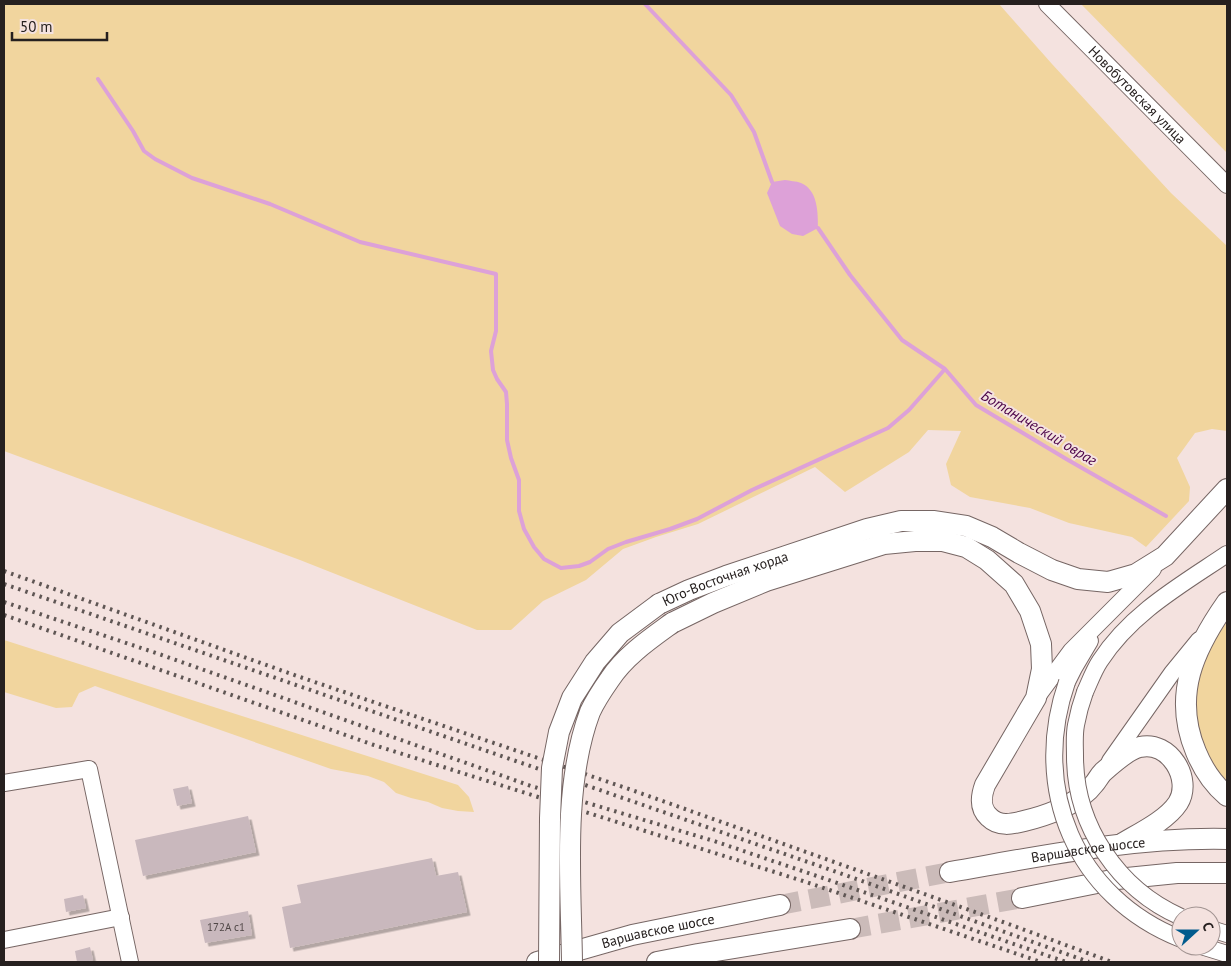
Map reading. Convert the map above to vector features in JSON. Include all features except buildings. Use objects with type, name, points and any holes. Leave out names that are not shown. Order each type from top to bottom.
[{"type":"main road","name":"Юго-Восточная хорда","points":[[549,962],[552,768],[559,732],[572,698],[595,662],[620,633],[659,604],[726,576],[867,529],[901,520],[934,521],[966,526],[992,537],[1052,570],[1078,579],[1108,582],[1136,574],[1166,556],[1227,489]]},
{"type":"main road","name":"Юго-Восточная хорда","points":[[572,962],[571,813],[579,746],[591,710],[610,678],[637,648],[672,623],[713,603],[766,581],[884,544],[943,541],[966,547],[987,560],[1014,584],[1030,611],[1041,644],[1042,669],[1036,698],[985,785],[982,795],[984,812],[989,818],[998,823],[1006,824],[1037,818],[1071,804],[1094,785],[1102,773]]},
{"type":"main road","points":[[1227,602],[1204,637],[1195,657],[1186,694],[1186,711],[1193,746],[1209,777],[1227,796]]},
{"type":"main road","points":[[1102,773],[1131,750],[1140,746],[1148,746],[1165,752],[1172,758],[1178,766],[1181,775],[1183,787],[1181,798],[1177,805],[1166,816],[1123,843]]},
{"type":"main road","name":"Варшавское шоссе","points":[[950,872],[1123,843],[1227,839]]},
{"type":"main road","points":[[1022,898],[1117,879],[1178,873],[1227,873]]},
{"type":"main road","name":"Варшавское шоссе","points":[[537,962],[632,935],[780,905]]},
{"type":"main road","points":[[657,962],[850,929]]},
{"type":"street","name":"Новобутовская улица","points":[[1047,4],[1227,185]]},
{"type":"street","points":[[1171,913],[1134,888],[1109,860],[1092,831],[1081,802],[1075,765],[1076,727],[1085,692],[1099,662],[1106,652],[1137,617],[1227,554]]},
{"type":"street","points":[[1036,698],[1071,651],[1166,556]]},
{"type":"street","points":[[1115,606],[1090,641],[1074,668],[1061,701],[1056,722],[1054,746],[1054,766],[1060,808],[1073,840],[1092,872],[1120,903],[1158,929],[1171,935]]},
{"type":"street","points":[[1102,773],[1172,673],[1212,624]]},
{"type":"street","points":[[4,784],[88,769],[130,962]]},
{"type":"street","points":[[4,940],[121,917]]},
{"type":"shaded area","points":[[4,4],[999,4],[1171,193],[1227,246],[1227,431],[1212,429],[1195,433],[1177,458],[1190,487],[1189,501],[1146,547],[1132,537],[1069,523],[1030,508],[970,497],[951,485],[946,464],[961,431],[928,430],[909,452],[845,492],[815,467],[698,524],[623,549],[586,580],[543,601],[511,630],[477,630],[300,560],[4,451]]},
{"type":"shaded area","points":[[1081,4],[1227,4],[1227,153]]},
{"type":"shaded area","points":[[785,180],[799,182],[807,186],[816,202],[818,228],[803,236],[792,234],[780,226],[767,193],[772,182]]},
{"type":"shaded area","points":[[1227,622],[1227,782],[1212,763],[1199,738],[1195,715],[1195,681],[1215,639]]},
{"type":"shaded area","points":[[4,640],[458,785],[469,797],[474,812],[442,808],[411,798],[396,793],[384,782],[368,776],[331,769],[95,686],[79,693],[72,707],[56,708],[4,692]]},
{"type":"waterway","points":[[645,4],[731,95],[754,132],[772,182]]},
{"type":"waterway","points":[[98,79],[144,151],[155,159],[192,178],[270,204],[360,242],[496,274],[496,331],[491,351],[493,370],[506,392],[507,440],[519,480],[519,511],[524,529],[534,547],[544,559],[561,568],[579,566],[590,562],[608,549],[697,519],[752,490],[888,428],[909,410],[945,369]]},
{"type":"waterway","name":"Ботанический овраг","points":[[818,228],[850,275],[902,340],[945,369],[976,405],[1166,516]]},
{"type":"tunnel","points":[[780,905],[950,872]]},
{"type":"tunnel","points":[[850,929],[1022,898]]},
{"type":"railway","points":[[4,571],[297,676],[626,788],[1112,962]]},
{"type":"railway","points":[[4,584],[831,870],[1089,962]]},
{"type":"railway","points":[[4,602],[159,654],[531,786],[714,841],[1066,962]]},
{"type":"railway","points":[[4,615],[374,745],[803,881],[1041,962]]}]
